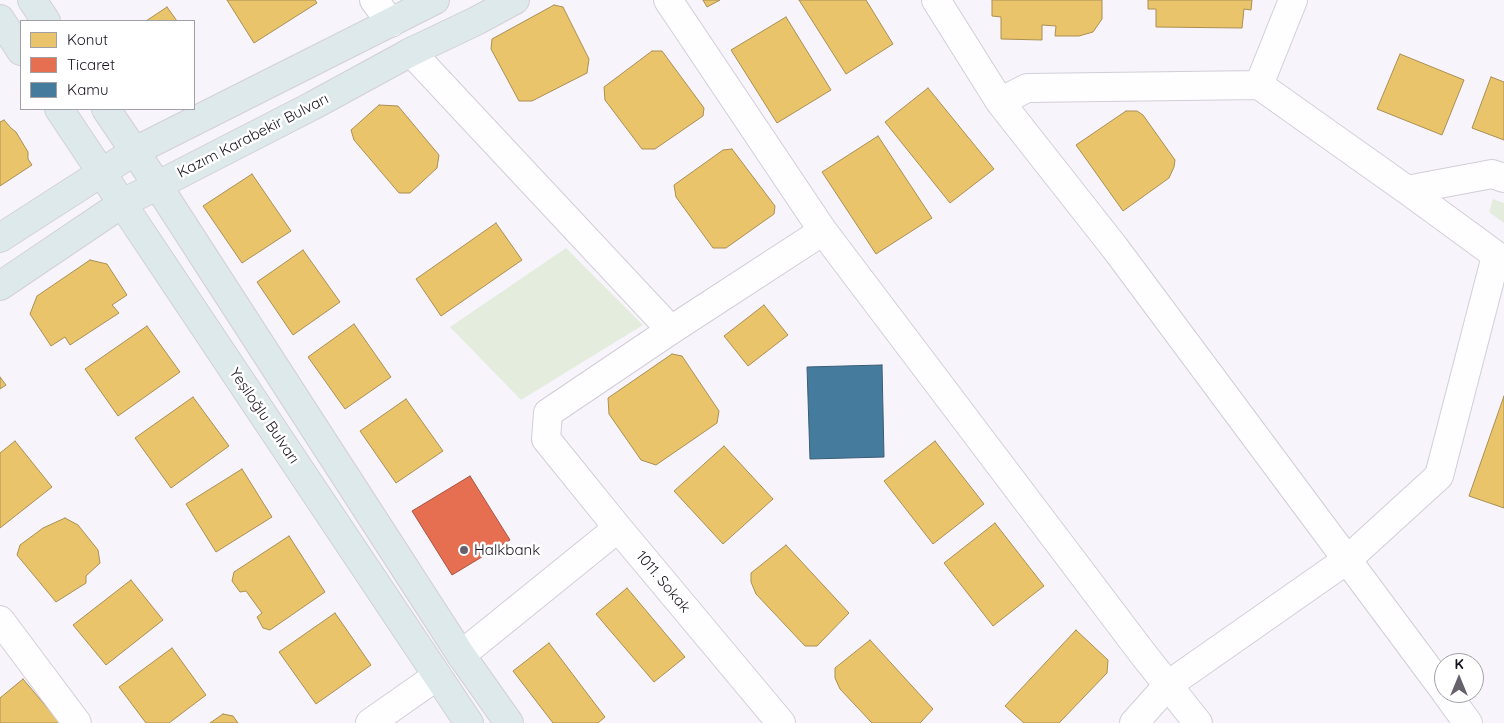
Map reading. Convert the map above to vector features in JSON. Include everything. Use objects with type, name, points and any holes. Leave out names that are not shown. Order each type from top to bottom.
[{"type":"main road","points":[[32,0],[45,20]]},
{"type":"main road","points":[[0,238],[134,151],[435,0]]},
{"type":"main road","name":"Kazım Karabekir Bulvarı","points":[[0,286],[123,203],[514,0]]},
{"type":"main road","points":[[0,19],[20,49]]},
{"type":"main road","name":"Yeşiloğlu Bulvarı","points":[[60,110],[469,723]]},
{"type":"main road","points":[[107,110],[158,186],[461,655],[509,723]]},
{"type":"street","points":[[374,0],[391,23]]},
{"type":"street","points":[[668,0],[823,231],[1198,723]]},
{"type":"street","points":[[936,0],[1000,102],[1115,248],[1434,676]]},
{"type":"street","points":[[1259,85],[1293,0]]},
{"type":"street","points":[[411,52],[671,330],[823,231]]},
{"type":"street","points":[[1000,102],[1027,88],[1259,85],[1500,258],[1439,476],[1348,559],[1168,685],[1134,723]]},
{"type":"street","points":[[1407,190],[1492,174],[1504,178]]},
{"type":"street","name":"1011. Sokak","points":[[671,330],[548,412],[546,439],[781,723]]},
{"type":"street","points":[[461,655],[618,528]]},
{"type":"street","points":[[0,620],[78,723]]},
{"type":"street","points":[[370,723],[437,676]]},
{"type":"street","points":[[1453,703],[1468,723]]},
{"type":"shaded area","points":[[1493,199],[1504,203],[1504,223],[1489,212]]},
{"type":"shaded area","points":[[566,248],[643,325],[521,400],[450,327]]},
{"type":"building: Konut","points":[[227,0],[315,0],[317,3],[254,43]]},
{"type":"building: Konut","points":[[703,0],[720,0],[707,7]]},
{"type":"building: Konut","points":[[799,0],[866,0],[893,44],[846,74]]},
{"type":"building: Konut","points":[[992,0],[1102,0],[1102,19],[1093,32],[1079,36],[1055,36],[1056,26],[1042,25],[1042,40],[1001,39],[1001,17],[992,16]]},
{"type":"building: Konut","points":[[1148,0],[1252,0],[1251,10],[1244,9],[1242,28],[1156,27],[1156,9],[1148,9]]},
{"type":"building: Konut","points":[[554,5],[563,7],[589,59],[587,73],[532,101],[519,101],[491,49],[492,39]]},
{"type":"building: Konut","points":[[167,7],[176,20],[148,20]]},
{"type":"building: Konut","points":[[786,17],[831,90],[777,123],[731,50]]},
{"type":"building: Konut","points":[[652,51],[662,51],[704,108],[703,116],[655,149],[642,149],[605,100],[604,87]]},
{"type":"building: Konut","points":[[1400,54],[1464,80],[1442,135],[1377,109]]},
{"type":"building: Konut","points":[[1491,77],[1504,82],[1504,140],[1472,128]]},
{"type":"building: Konut","points":[[928,88],[994,169],[950,203],[885,122]]},
{"type":"building: Konut","points":[[379,105],[398,106],[439,155],[437,168],[410,193],[399,193],[354,140],[351,130]]},
{"type":"building: Konut","points":[[1126,111],[1137,111],[1143,115],[1175,160],[1169,178],[1123,211],[1076,145]]},
{"type":"building: Konut","points":[[4,120],[16,132],[28,152],[28,159],[32,165],[0,186],[0,122]]},
{"type":"building: Konut","points":[[878,136],[932,218],[876,254],[822,172]]},
{"type":"building: Konut","points":[[732,149],[775,206],[774,214],[726,248],[713,248],[676,197],[674,185],[723,150]]},
{"type":"building: Konut","points":[[252,174],[291,231],[242,263],[203,206]]},
{"type":"building: Konut","points":[[496,223],[522,260],[441,316],[416,279]]},
{"type":"building: Konut","points":[[303,250],[340,302],[293,335],[257,282]]},
{"type":"building: Konut","points":[[90,260],[107,264],[127,295],[112,305],[119,313],[70,345],[65,337],[51,346],[30,314],[37,296]]},
{"type":"building: Konut","points":[[764,305],[788,335],[748,366],[724,336]]},
{"type":"building: Konut","points":[[354,324],[391,377],[345,409],[308,357]]},
{"type":"building: Konut","points":[[147,326],[180,372],[118,416],[85,369]]},
{"type":"building: Konut","points":[[672,354],[682,356],[719,411],[717,423],[656,465],[641,460],[609,414],[608,398]]},
{"type":"building: Konut","points":[[0,377],[6,385],[0,389]]},
{"type":"building: Konut","points":[[1504,396],[1504,508],[1469,496]]},
{"type":"building: Konut","points":[[193,397],[229,446],[171,488],[135,438]]},
{"type":"building: Konut","points":[[406,399],[443,451],[396,483],[360,431]]},
{"type":"building: Konut","points":[[15,441],[52,487],[0,528],[0,453]]},
{"type":"building: Konut","points":[[935,441],[984,504],[933,544],[884,481]]},
{"type":"building: Konut","points":[[724,446],[773,499],[723,544],[674,491]]},
{"type":"building: Konut","points":[[242,469],[272,517],[216,552],[186,504]]},
{"type":"building: Konut","points":[[65,518],[78,525],[98,550],[100,563],[86,576],[86,583],[56,602],[17,555],[20,545],[43,528]]},
{"type":"building: Konut","points":[[995,523],[1044,586],[993,626],[944,563]]},
{"type":"building: Konut","points":[[289,536],[325,592],[270,630],[263,628],[257,617],[262,613],[246,591],[240,592],[232,581],[234,572]]},
{"type":"building: Konut","points":[[786,545],[849,613],[817,646],[805,646],[756,594],[751,582],[751,573]]},
{"type":"building: Konut","points":[[131,580],[163,620],[106,665],[73,625]]},
{"type":"building: Konut","points":[[627,588],[685,657],[654,682],[596,614]]},
{"type":"building: Konut","points":[[335,613],[371,665],[316,704],[279,652]]},
{"type":"building: Konut","points":[[1076,630],[1108,660],[1107,673],[1059,723],[1024,723],[1005,706]]},
{"type":"building: Konut","points":[[870,640],[933,709],[920,723],[872,723],[840,689],[835,678],[835,668]]},
{"type":"building: Konut","points":[[549,643],[605,717],[598,723],[553,723],[513,671]]},
{"type":"building: Konut","points":[[172,648],[206,695],[169,723],[146,723],[119,687]]},
{"type":"building: Konut","points":[[23,679],[60,723],[0,723],[0,698]]},
{"type":"building: Konut","points":[[223,714],[233,716],[238,723],[210,723]]},
{"type":"building: Ticaret","points":[[470,476],[510,540],[452,575],[412,511]]},
{"type":"building: Kamu","points":[[882,365],[884,457],[810,459],[807,367]]},
{"type":"place","name":"Halkbank","points":[[464,550]]}]
